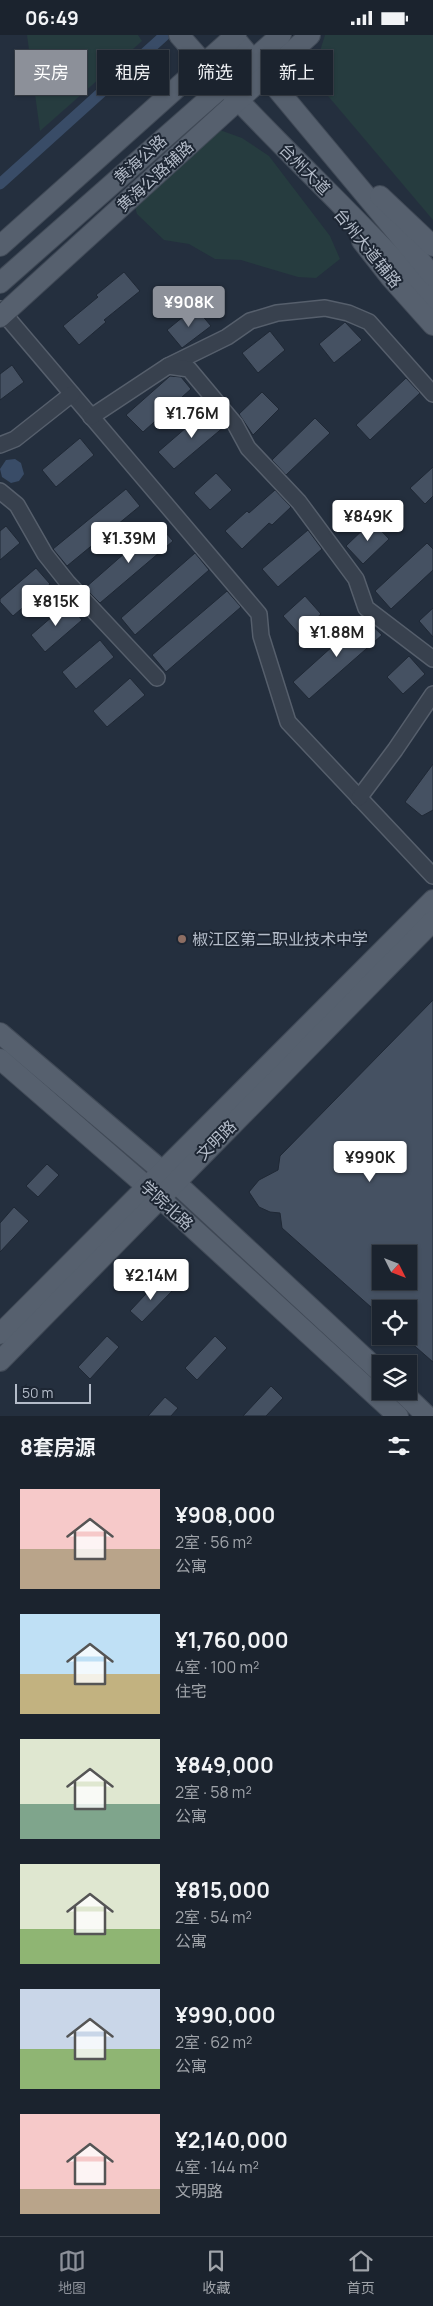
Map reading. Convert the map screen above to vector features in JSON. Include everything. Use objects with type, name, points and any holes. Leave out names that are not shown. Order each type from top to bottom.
[{"type":"main road","name":"黄海公路","points":[[251,62],[281,35]]},
{"type":"main road","name":"黄海公路辅路","points":[[294,50],[310,35]]},
{"type":"main road","name":"黄海公路","points":[[219,50],[234,36]]},
{"type":"main road","name":"台州大道","points":[[234,36],[261,68]]},
{"type":"main road","name":"台州大道","points":[[183,39],[192,50]]},
{"type":"main road","name":"黄海公路辅路","points":[[1,313],[261,79]]},
{"type":"main road","name":"黄海公路","points":[[0,247],[179,86]]},
{"type":"main road","name":"黄海公路","points":[[0,283],[213,95]]},
{"type":"main road","name":"台州大道","points":[[233,95],[400,264],[433,301]]},
{"type":"main road","name":"台州大道","points":[[283,95],[433,276]]},
{"type":"main road","points":[[288,151],[285,138],[290,129],[300,127],[313,131]]},
{"type":"main road","points":[[125,135],[138,131],[146,136],[148,144],[143,156]]},
{"type":"main road","points":[[329,150],[433,246]]},
{"type":"main road","name":"台州大道辅路","points":[[305,169],[391,278],[433,325]]},
{"type":"main road","name":"文明路","points":[[0,1361],[168,1176],[433,900]]},
{"type":"main road","name":"文明路","points":[[168,1176],[433,921]]},
{"type":"main road","name":"学院北路","points":[[0,1033],[168,1176],[372,1365]]},
{"type":"main road","name":"学院北路","points":[[0,1059],[153,1192],[398,1416]]},
{"type":"main road","name":"文明路","points":[[0,1334],[153,1192]]},
{"type":"main road","points":[[410,1400],[427,1416]]},
{"type":"street","points":[[91,417],[168,365],[227,337],[250,321],[277,313],[325,308],[348,313],[369,322],[433,393]]},
{"type":"street","points":[[1,313],[259,614],[261,636],[288,722],[433,876]]},
{"type":"street","points":[[168,365],[189,369],[235,424],[248,448],[299,502],[356,579],[366,608],[433,659]]},
{"type":"street","points":[[0,445],[15,439],[72,394]]},
{"type":"street","points":[[0,491],[16,505],[45,554],[68,583],[157,678]]},
{"type":"street","points":[[359,798],[396,750],[433,694]]},
{"type":"green space","points":[[27,35],[138,35],[142,41],[132,50],[97,50],[97,81],[87,90],[87,50],[29,50]]},
{"type":"green space","points":[[325,35],[433,35],[433,220],[327,95],[333,95],[333,50],[320,50]]},
{"type":"green space","points":[[35,95],[81,95],[40,131]]},
{"type":"green space","points":[[217,129],[242,138],[269,156],[330,236],[340,259],[316,278],[298,277],[241,260],[215,259],[189,244],[164,240],[137,214],[133,199]]},
{"type":"water","points":[[15,459],[21,463],[24,474],[19,481],[11,483],[2,477],[0,469],[6,460]]},
{"type":"building","points":[[124,272],[140,291],[104,320],[106,322],[79,345],[63,326]]},
{"type":"building","points":[[195,307],[211,326],[182,348],[167,330]]},
{"type":"building","points":[[345,322],[362,340],[334,363],[319,344]]},
{"type":"building","points":[[270,331],[285,350],[258,373],[242,353]]},
{"type":"building","points":[[12,365],[24,382],[0,400],[0,374]]},
{"type":"building","points":[[170,376],[181,377],[191,389],[143,432],[126,415]]},
{"type":"building","points":[[406,378],[420,393],[370,440],[356,425]]},
{"type":"building","points":[[262,392],[279,409],[253,435],[239,414]]},
{"type":"building","points":[[209,408],[225,426],[174,469],[158,452]]},
{"type":"building","points":[[315,418],[330,433],[286,475],[272,460]]},
{"type":"building","points":[[80,438],[94,455],[56,487],[42,470]]},
{"type":"building","points":[[433,467],[433,496],[425,504],[410,488]]},
{"type":"building","points":[[216,473],[232,490],[210,510],[194,493]]},
{"type":"building","points":[[126,489],[140,506],[67,566],[53,549]]},
{"type":"building","points":[[275,490],[291,507],[272,525],[269,523],[242,549],[225,531],[247,511],[249,513]]},
{"type":"building","points":[[372,521],[389,539],[363,564],[346,546]]},
{"type":"building","points":[[158,524],[173,541],[100,603],[85,588]]},
{"type":"building","points":[[6,526],[20,543],[0,560],[0,531]]},
{"type":"building","points":[[308,530],[322,549],[278,587],[262,569]]},
{"type":"building","points":[[427,543],[433,549],[433,570],[391,609],[375,591]]},
{"type":"building","points":[[195,553],[209,570],[135,635],[121,618]]},
{"type":"building","points":[[36,568],[50,584],[13,616],[0,602],[0,599]]},
{"type":"building","points":[[227,591],[241,607],[166,672],[152,655]]},
{"type":"building","points":[[305,596],[321,614],[299,634],[283,616]]},
{"type":"building","points":[[68,603],[82,620],[45,652],[31,635]]},
{"type":"building","points":[[433,608],[433,637],[419,621]]},
{"type":"building","points":[[364,618],[382,635],[309,699],[293,682]]},
{"type":"building","points":[[100,640],[114,657],[76,689],[62,672]]},
{"type":"building","points":[[409,656],[425,674],[403,694],[387,677]]},
{"type":"building","points":[[130,678],[145,695],[107,727],[93,711]]},
{"type":"building","points":[[433,764],[433,810],[422,816],[405,802]]},
{"type":"building","points":[[433,1000],[433,1362],[414,1345],[417,1345],[417,1300],[372,1300],[372,1308],[282,1228],[280,1213],[270,1212],[259,1207],[249,1192],[259,1180],[278,1170],[280,1156]]},
{"type":"building","points":[[47,1164],[59,1175],[38,1197],[26,1186]]},
{"type":"building","points":[[14,1207],[29,1221],[0,1252],[0,1223]]},
{"type":"building","points":[[160,1279],[172,1291],[142,1322],[130,1311]]},
{"type":"building","points":[[107,1336],[119,1347],[90,1379],[78,1367]]},
{"type":"building","points":[[215,1336],[227,1348],[197,1380],[185,1368]]},
{"type":"building","points":[[271,1386],[283,1398],[266,1416],[243,1416]]},
{"type":"building","points":[[165,1397],[178,1408],[171,1416],[148,1416]]},
{"type":"waterway","points":[[0,184],[165,35]]},
{"type":"place","name":"椒江区第二职业技术中学","points":[[182,939]]}]
